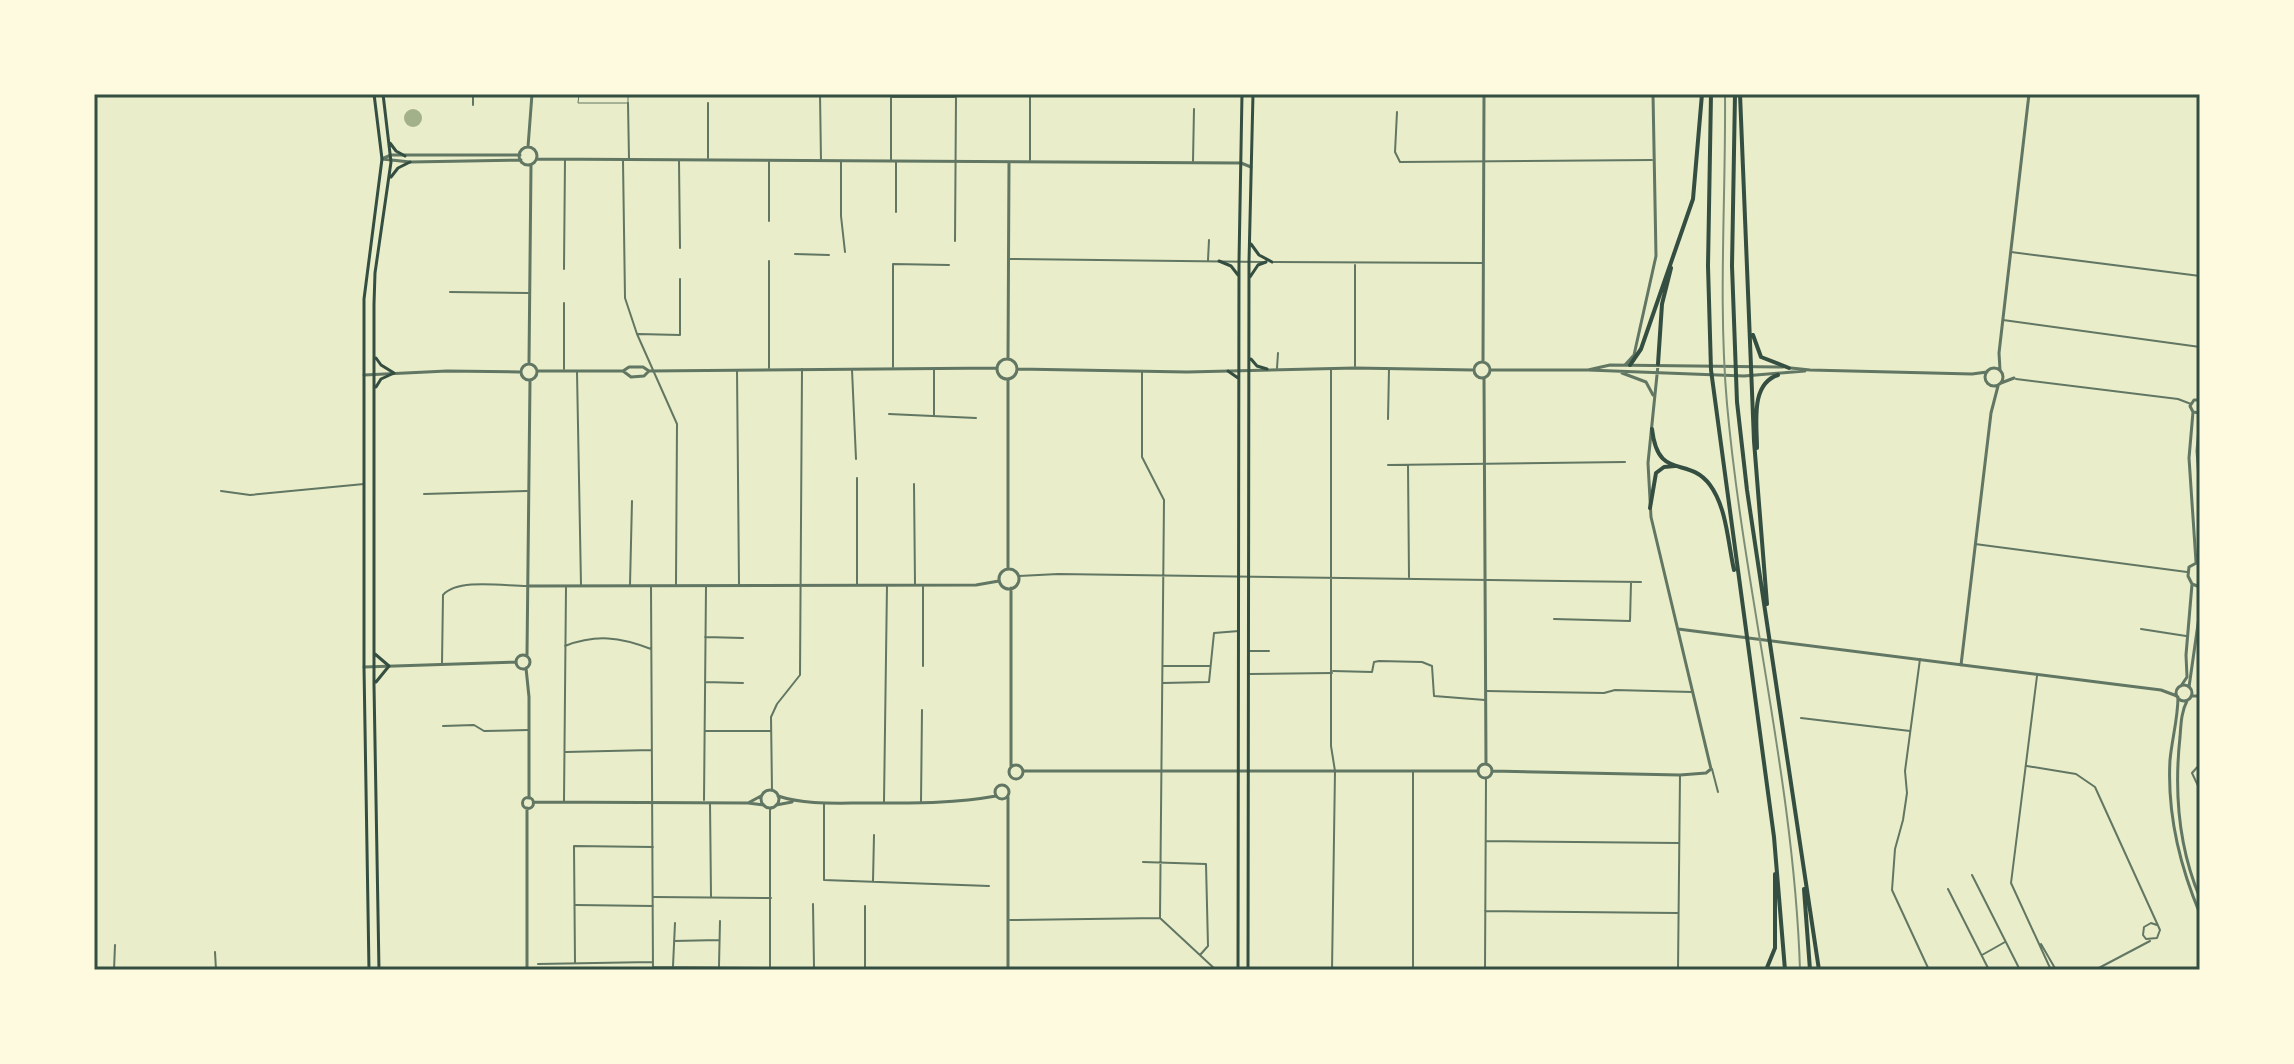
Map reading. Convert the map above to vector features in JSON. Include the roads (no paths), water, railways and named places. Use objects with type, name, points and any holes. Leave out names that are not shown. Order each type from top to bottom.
[{"type":"highway","points":[[1658,364],[1664,295],[1695,191],[1702,94]]},
{"type":"highway","points":[[1711,94],[1708,266],[1711,370],[1775,848],[1785,970]]},
{"type":"highway","points":[[1737,94],[1756,486],[1770,646]]},
{"type":"highway","points":[[1737,94],[1732,266],[1737,402],[1819,970]]},
{"type":"highway","points":[[1627,365],[1639,353],[1681,239]]},
{"type":"highway","points":[[1750,325],[1761,357],[1789,368]]},
{"type":"highway","points":[[1756,486],[1759,394],[1765,381],[1778,375]]},
{"type":"highway","points":[[1652,429],[1658,455],[1706,480],[1717,497],[1744,625]]},
{"type":"highway","points":[[1650,508],[1656,473],[1664,467],[1679,467]]},
{"type":"highway","points":[[1798,834],[1810,970]]},
{"type":"highway","points":[[1766,970],[1775,948],[1775,848]]},
{"type":"main road","points":[[369,970],[364,667],[364,375],[365,285],[382,159],[374,94]]},
{"type":"main road","points":[[379,970],[374,685],[375,273],[391,162],[383,94]]},
{"type":"main road","points":[[1238,970],[1242,94]]},
{"type":"main road","points":[[1248,970],[1249,241],[1253,94]]},
{"type":"main road","points":[[390,142],[396,151],[405,156]]},
{"type":"main road","points":[[389,181],[394,172],[410,162]]},
{"type":"main road","points":[[1249,241],[1259,255],[1272,262]]},
{"type":"main road","points":[[1219,261],[1234,269],[1240,280]]},
{"type":"main road","points":[[1249,280],[1254,268],[1266,262]]},
{"type":"main road","points":[[1249,353],[1254,364],[1267,369]]},
{"type":"main road","points":[[374,356],[394,373]]},
{"type":"main road","points":[[1228,371],[1239,379]]},
{"type":"main road","points":[[375,393],[381,379],[394,373]]},
{"type":"main road","points":[[374,653],[389,666],[374,685]]},
{"type":"street","points":[[473,94],[473,105]]},
{"type":"street","points":[[520,158],[528,147],[532,94]]},
{"type":"street","points":[[770,94],[820,94],[821,162]]},
{"type":"street","points":[[1030,94],[1030,162]]},
{"type":"street","points":[[1484,94],[1483,362],[1490,370],[1744,376],[1810,370]]},
{"type":"street","points":[[1627,365],[1634,355],[1655,261],[1653,94]]},
{"type":"street","points":[[1961,665],[1994,396],[2000,384],[2002,320],[2029,94]]},
{"type":"street","points":[[896,212],[891,96],[956,97],[955,241]]},
{"type":"street","points":[[628,103],[625,298],[652,371],[677,424],[676,586]]},
{"type":"street","points":[[708,103],[708,160]]},
{"type":"street","points":[[1193,162],[1194,109]]},
{"type":"street","points":[[1397,112],[1395,152],[1400,162],[1653,160]]},
{"type":"street","points":[[528,147],[535,151],[537,159]]},
{"type":"street","points":[[382,159],[391,155],[520,158],[531,165]]},
{"type":"street","points":[[382,159],[410,162],[520,158]]},
{"type":"street","points":[[997,368],[652,371],[629,367],[623,371],[537,371],[529,363],[531,165],[537,159],[565,159],[1193,162],[1241,163],[1251,167]]},
{"type":"street","points":[[564,269],[565,159]]},
{"type":"street","points":[[679,160],[680,248]]},
{"type":"street","points":[[769,161],[769,221]]},
{"type":"street","points":[[841,162],[845,252]]},
{"type":"street","points":[[1008,359],[1009,162]]},
{"type":"street","points":[[1208,261],[1209,240]]},
{"type":"street","points":[[2011,252],[2200,276]]},
{"type":"street","points":[[795,254],[829,255]]},
{"type":"street","points":[[1008,259],[1484,263]]},
{"type":"street","points":[[769,261],[769,369]]},
{"type":"street","points":[[1355,263],[1355,368]]},
{"type":"street","points":[[893,368],[893,264],[949,265]]},
{"type":"street","points":[[637,334],[680,335],[680,279]]},
{"type":"street","points":[[450,292],[530,293]]},
{"type":"street","points":[[564,303],[564,370]]},
{"type":"street","points":[[2002,320],[2200,347]]},
{"type":"street","points":[[1277,369],[1278,353]]},
{"type":"street","points":[[1588,370],[1604,365],[1658,364],[1972,374],[1987,372],[1999,353]]},
{"type":"street","points":[[1008,359],[1016,363],[1018,369],[1014,377],[1008,380],[1001,378],[997,368],[1000,361],[1008,359]]},
{"type":"street","points":[[1483,362],[1475,364],[1473,370],[1477,377],[1484,378]]},
{"type":"street","points":[[529,363],[520,372],[522,378],[530,381]]},
{"type":"street","points":[[1658,364],[1648,472],[1650,508],[1718,792]]},
{"type":"street","points":[[1331,368],[1331,746],[1335,771],[1332,970]]},
{"type":"street","points":[[1992,368],[2014,378],[2178,399],[2191,404]]},
{"type":"street","points":[[737,369],[739,585]]},
{"type":"street","points":[[802,369],[800,675],[777,704],[771,717],[772,790],[778,796],[796,801],[824,803],[921,803],[1008,797]]},
{"type":"street","points":[[852,369],[856,459]]},
{"type":"street","points":[[934,369],[934,416]]},
{"type":"street","points":[[1018,369],[1473,370]]},
{"type":"street","points":[[1388,419],[1389,369]]},
{"type":"street","points":[[577,370],[581,586]]},
{"type":"street","points":[[1490,370],[1484,378],[1486,764],[1493,771],[1680,775],[1706,773],[1711,769]]},
{"type":"street","points":[[529,798],[530,730],[526,668],[530,663],[527,655],[530,381],[537,371]]},
{"type":"street","points":[[623,371],[631,377],[644,376],[652,371]]},
{"type":"street","points":[[1142,371],[1142,457],[1164,500],[1160,918]]},
{"type":"street","points":[[364,375],[520,372]]},
{"type":"street","points":[[1619,372],[1646,382],[1654,398]]},
{"type":"street","points":[[1985,380],[1987,372]]},
{"type":"street","points":[[1972,374],[1985,380],[1994,396]]},
{"type":"street","points":[[1991,386],[2014,378]]},
{"type":"street","points":[[1008,380],[1008,569]]},
{"type":"street","points":[[2191,404],[2194,400],[2200,400]]},
{"type":"street","points":[[2188,571],[2198,561],[2189,458],[2191,404]]},
{"type":"street","points":[[2193,412],[2200,415],[2197,451],[2200,493]]},
{"type":"street","points":[[889,414],[976,418]]},
{"type":"street","points":[[1388,465],[1625,462]]},
{"type":"street","points":[[1408,465],[1409,579]]},
{"type":"street","points":[[857,478],[857,585]]},
{"type":"street","points":[[221,491],[250,495],[364,484]]},
{"type":"street","points":[[914,484],[915,585]]},
{"type":"street","points":[[424,494],[529,491]]},
{"type":"street","points":[[630,586],[632,501]]},
{"type":"street","points":[[1975,544],[2188,571]]},
{"type":"street","points":[[1008,569],[1015,570],[1019,576],[1016,585],[1011,588],[1004,587],[999,581],[1000,574],[1008,569]]},
{"type":"street","points":[[2188,571],[2192,584],[2187,677],[2177,696],[2170,759],[2171,817],[2183,869],[2200,914]]},
{"type":"street","points":[[1019,576],[1641,582]]},
{"type":"street","points":[[442,664],[443,595],[450,587],[461,585],[923,585],[989,584],[999,581]]},
{"type":"street","points":[[1554,619],[1630,621],[1631,582]]},
{"type":"street","points":[[2192,584],[2200,587]]},
{"type":"street","points":[[884,803],[887,585]]},
{"type":"street","points":[[923,585],[923,666]]},
{"type":"street","points":[[564,802],[566,586]]},
{"type":"street","points":[[651,586],[653,966]]},
{"type":"street","points":[[704,803],[706,586]]},
{"type":"street","points":[[996,796],[995,790],[1011,766],[1011,588]]},
{"type":"street","points":[[2192,696],[2189,687],[2200,610]]},
{"type":"street","points":[[1678,629],[2161,690],[2187,701]]},
{"type":"street","points":[[2141,629],[2187,636]]},
{"type":"street","points":[[1162,683],[1209,682],[1214,633],[1239,631]]},
{"type":"street","points":[[565,646],[608,637],[652,650]]},
{"type":"street","points":[[705,637],[743,638]]},
{"type":"street","points":[[1249,651],[1269,651]]},
{"type":"street","points":[[526,668],[519,668],[516,662],[518,656],[527,655]]},
{"type":"street","points":[[1920,659],[1905,771],[1907,793],[1895,849],[1892,890],[1929,970]]},
{"type":"street","points":[[1249,674],[1372,672],[1374,662],[1379,661],[1422,662],[1432,666],[1434,696],[1486,700]]},
{"type":"street","points":[[364,667],[516,662]]},
{"type":"street","points":[[1162,666],[1211,666]]},
{"type":"street","points":[[2037,675],[2011,883],[2051,970]]},
{"type":"street","points":[[705,682],[743,683]]},
{"type":"street","points":[[2161,690],[2189,687]]},
{"type":"street","points":[[1486,691],[1694,692]]},
{"type":"street","points":[[2200,696],[2192,696],[2187,701],[2182,715],[2177,758],[2177,801],[2183,844],[2200,898]]},
{"type":"street","points":[[921,803],[922,710]]},
{"type":"street","points":[[1801,718],[1910,731]]},
{"type":"street","points":[[443,726],[474,725],[484,731],[530,730]]},
{"type":"street","points":[[705,731],[771,731]]},
{"type":"street","points":[[564,752],[652,750]]},
{"type":"street","points":[[1478,771],[1481,765],[1486,764]]},
{"type":"street","points":[[2200,764],[2192,773],[2200,790]]},
{"type":"street","points":[[1011,766],[1017,765],[1023,771],[1478,771]]},
{"type":"street","points":[[2025,766],[2076,774],[2095,787],[2160,933],[2152,941],[2095,970]]},
{"type":"street","points":[[538,964],[1008,969],[1008,797],[1016,780],[1023,776],[1023,771]]},
{"type":"street","points":[[1413,771],[1413,969]]},
{"type":"street","points":[[1478,771],[1481,777],[1486,778],[1493,771]]},
{"type":"street","points":[[1008,773],[1016,780]]},
{"type":"street","points":[[1678,970],[1680,775]]},
{"type":"street","points":[[1285,970],[1485,969],[1486,778]]},
{"type":"street","points":[[1001,784],[1010,790]]},
{"type":"street","points":[[748,803],[772,790]]},
{"type":"street","points":[[761,796],[764,805]]},
{"type":"street","points":[[770,968],[770,810],[778,796]]},
{"type":"street","points":[[529,798],[534,802],[748,803],[774,806],[796,801]]},
{"type":"street","points":[[527,970],[527,808],[523,802],[529,798]]},
{"type":"street","points":[[527,808],[532,807],[534,802]]},
{"type":"street","points":[[710,803],[711,897]]},
{"type":"street","points":[[824,803],[824,880],[989,886]]},
{"type":"street","points":[[873,881],[874,835]]},
{"type":"street","points":[[1486,841],[1679,843]]},
{"type":"street","points":[[575,963],[574,846],[653,847]]},
{"type":"street","points":[[1143,862],[1206,864],[1208,946],[1200,956]]},
{"type":"street","points":[[1972,875],[2020,970]]},
{"type":"street","points":[[1948,889],[1989,970]]},
{"type":"street","points":[[653,897],[771,898]]},
{"type":"street","points":[[813,904],[814,968]]},
{"type":"street","points":[[575,905],[653,906]]},
{"type":"street","points":[[865,906],[865,969]]},
{"type":"street","points":[[2136,948],[2147,924],[2148,907]]},
{"type":"street","points":[[1485,911],[1679,913]]},
{"type":"street","points":[[1009,920],[1160,918],[1216,970]]},
{"type":"street","points":[[719,967],[720,921]]},
{"type":"street","points":[[673,967],[675,923]]},
{"type":"street","points":[[2147,924],[2157,925]]},
{"type":"street","points":[[2143,935],[2152,941]]},
{"type":"street","points":[[2036,937],[2056,970]]},
{"type":"street","points":[[674,941],[720,940]]},
{"type":"street","points":[[1981,955],[2006,942]]},
{"type":"street","points":[[114,970],[115,945]]},
{"type":"street","points":[[215,952],[216,970]]},
{"type":"lane","points":[[579,94],[578,103],[628,103],[628,94]]},
{"type":"railway","points":[[1725,94],[1723,288],[1727,404],[1745,545],[1779,757],[1796,899],[1800,970]]}]
